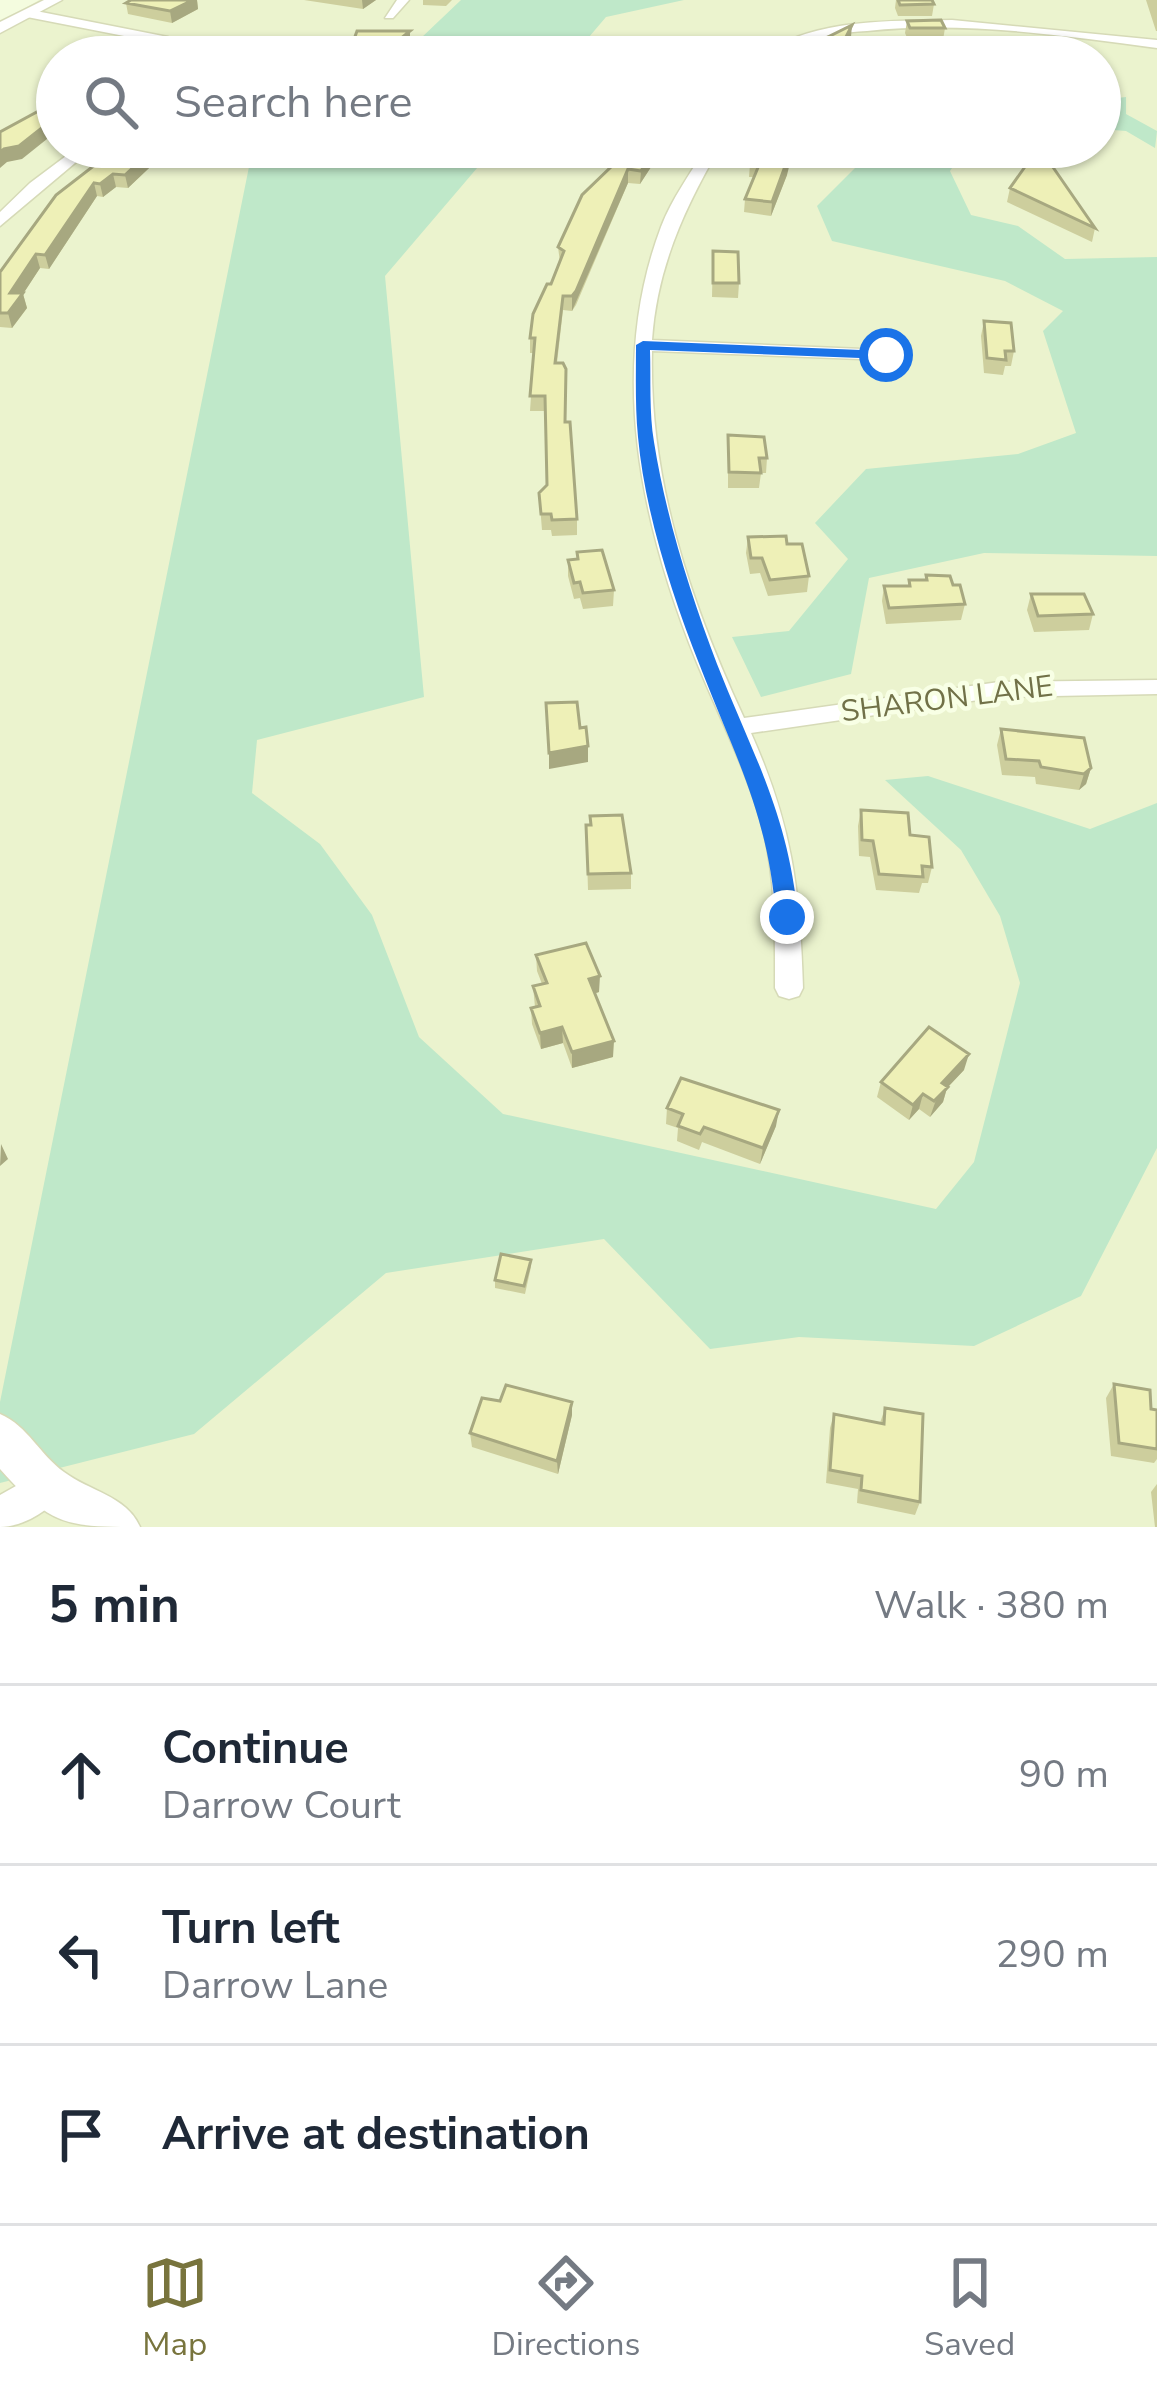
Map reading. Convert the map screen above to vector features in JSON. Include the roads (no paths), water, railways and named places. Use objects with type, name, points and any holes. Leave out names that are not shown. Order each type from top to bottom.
[{"type":"street","points":[[0,28],[55,0]]},
{"type":"street","points":[[389,15],[403,0]]},
{"type":"street","points":[[792,36],[840,20],[919,13],[998,19],[1106,36]]},
{"type":"street","points":[[31,14],[144,36]]},
{"type":"street","points":[[1121,38],[1157,44]]},
{"type":"street","points":[[0,221],[59,168]]},
{"type":"street","points":[[702,168],[668,230],[650,290],[643,345],[645,438],[665,531],[707,663],[767,803],[782,860],[789,988]]},
{"type":"street","points":[[643,345],[886,355]]},
{"type":"street","name":"SHARON LANE","points":[[738,727],[1004,687],[1068,683],[1157,687]]},
{"type":"street","points":[[0,1436],[46,1487],[117,1527]]},
{"type":"street","points":[[0,1516],[46,1487]]}]
